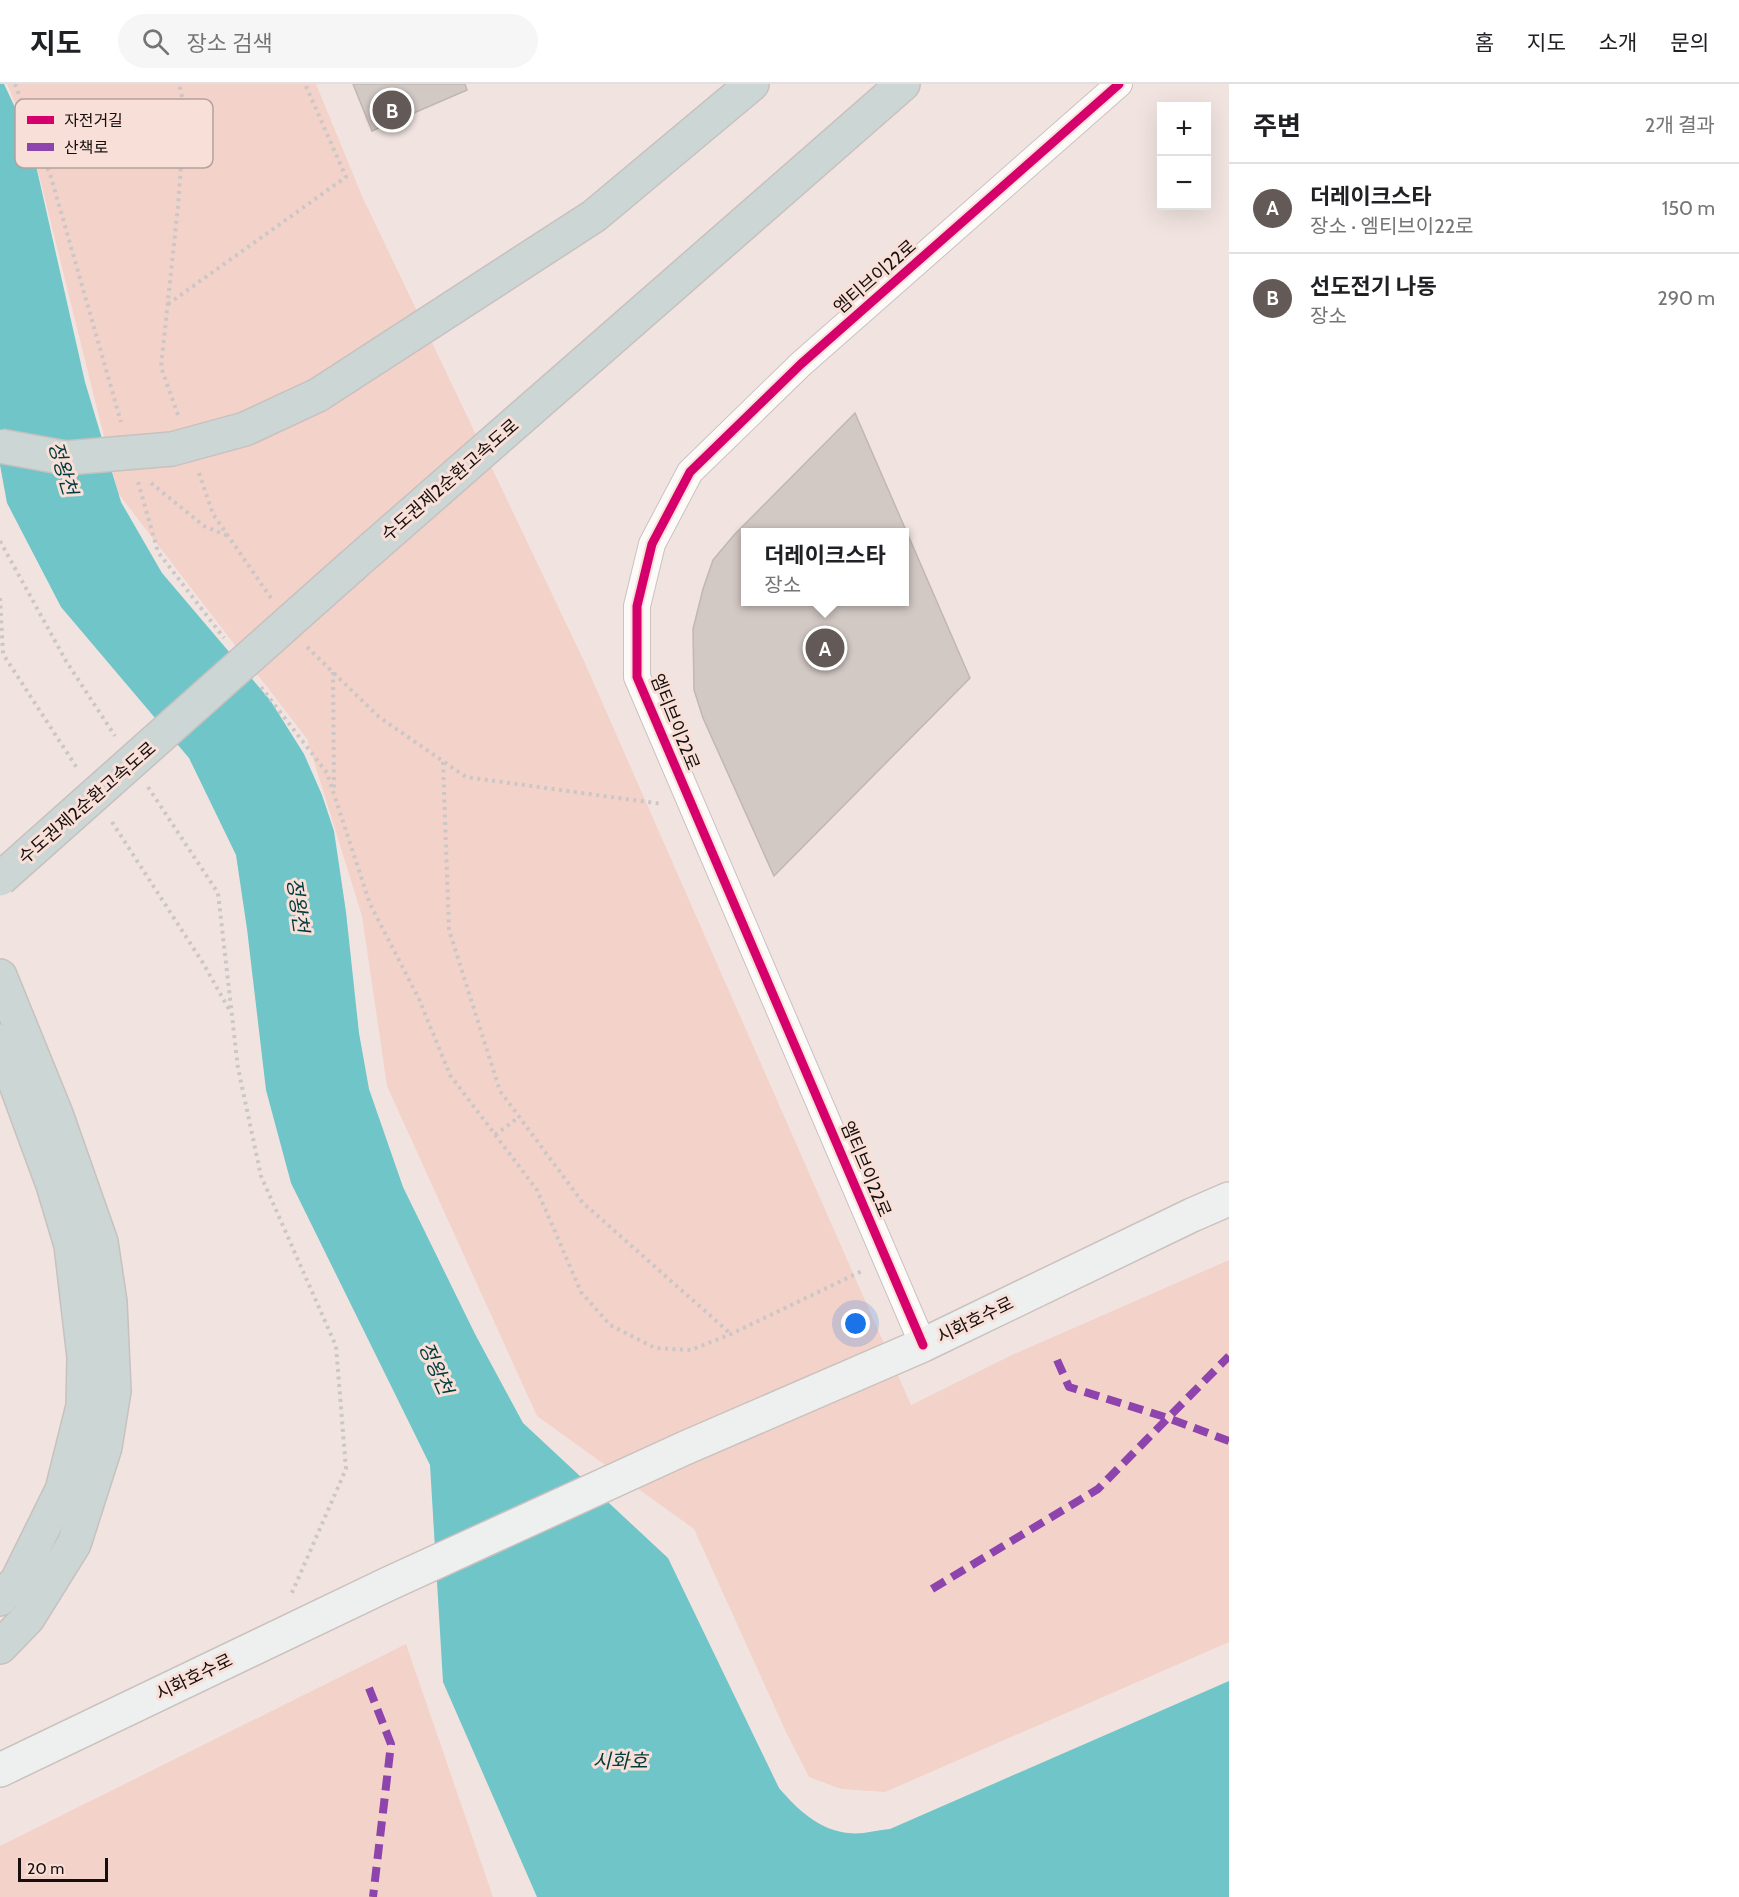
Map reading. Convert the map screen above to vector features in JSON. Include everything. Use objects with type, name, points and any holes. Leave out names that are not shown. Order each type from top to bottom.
[{"type":"highway","points":[[0,446],[66,458],[172,449],[245,429],[318,395],[594,216],[752,84]]},
{"type":"highway","name":"수도권제2순환고속도로","points":[[0,879],[353,565],[903,84]]},
{"type":"highway","points":[[0,976],[57,1114],[101,1242],[110,1302],[114,1391],[105,1447],[74,1544],[28,1618],[0,1647]]},
{"type":"highway","points":[[0,1041],[53,1185],[71,1245],[84,1357],[83,1406],[62,1490],[17,1581],[0,1599]]},
{"type":"main road","name":"시화호수로","points":[[0,1770],[388,1584],[685,1448],[923,1345],[1229,1198]]},
{"type":"street","name":"엠티브이22로","points":[[923,1345],[637,677],[637,606],[652,544],[690,472],[801,364],[1119,84]]},
{"type":"path","points":[[15,84],[21,99]]},
{"type":"path","points":[[179,84],[182,99]]},
{"type":"path","points":[[167,305],[346,177],[305,84]]},
{"type":"path","points":[[48,168],[122,424]]},
{"type":"path","points":[[180,168],[161,367],[181,424]]},
{"type":"path","points":[[197,469],[213,514],[274,603]]},
{"type":"path","points":[[143,476],[204,526],[228,537]]},
{"type":"path","points":[[137,479],[158,552],[228,644]]},
{"type":"path","points":[[0,541],[66,661],[117,738]]},
{"type":"path","points":[[301,641],[379,717],[466,777],[693,808]]},
{"type":"path","points":[[333,672],[334,797]]},
{"type":"path","points":[[256,681],[327,773],[370,904],[419,999],[450,1075],[537,1190],[580,1292],[610,1324],[655,1348],[691,1350],[731,1334],[887,1259]]},
{"type":"path","points":[[443,761],[449,930],[500,1091],[583,1203],[731,1334]]},
{"type":"path","points":[[148,786],[218,892],[238,1068],[261,1176],[336,1346],[346,1469],[290,1598]]},
{"type":"path","points":[[495,1135],[519,1117]]},
{"type":"shaded area","points":[[7,84],[316,84],[362,196],[584,661],[911,1405],[1014,1354],[1229,1260],[1229,1642],[885,1792],[841,1789],[809,1777],[786,1732],[694,1529],[537,1416],[387,1086],[362,916],[307,739],[118,493],[37,168],[213,168],[213,99],[15,99],[15,103]]},
{"type":"shaded area","points":[[406,1644],[493,1897],[0,1897],[0,1846]]},
{"type":"water","points":[[0,84],[4,84],[15,107],[15,168],[37,168],[85,382],[121,502],[162,573],[270,700],[304,754],[322,795],[334,831],[346,912],[359,1033],[369,1089],[403,1187],[475,1334],[523,1423],[668,1558],[779,1788],[801,1811],[828,1828],[853,1833],[890,1829],[1229,1681],[1229,1897],[537,1897],[443,1682],[430,1465],[291,1183],[266,1090],[236,855],[189,758],[61,607],[7,503],[0,465]]},
{"type":"building","points":[[353,84],[465,84],[467,90],[372,131]]},
{"type":"building","points":[[855,413],[905,528],[741,528],[741,606],[909,606],[909,537],[970,678],[774,876],[703,718],[694,690],[693,629],[713,560],[734,535]]},
{"type":"marked path","points":[[932,1589],[1098,1489],[1229,1356]]},
{"type":"marked path","points":[[1057,1360],[1069,1387],[1168,1418],[1229,1441]]},
{"type":"marked path","points":[[369,1688],[391,1744],[373,1897]]},
{"type":"cycle path","points":[[923,1345],[637,677],[637,606],[652,544],[690,472],[801,364],[1119,84]]},
{"type":"place","name":"선도전기 나동","points":[[392,110]]},
{"type":"place","name":"더레이크스타","points":[[825,648]]},
{"type":"water label","name":"정왕천","points":[[63,468]]},
{"type":"water label","name":"정왕천","points":[[298,905]]},
{"type":"water label","name":"정왕천","points":[[436,1368]]},
{"type":"water label","name":"시화호","points":[[620,1761]]}]
